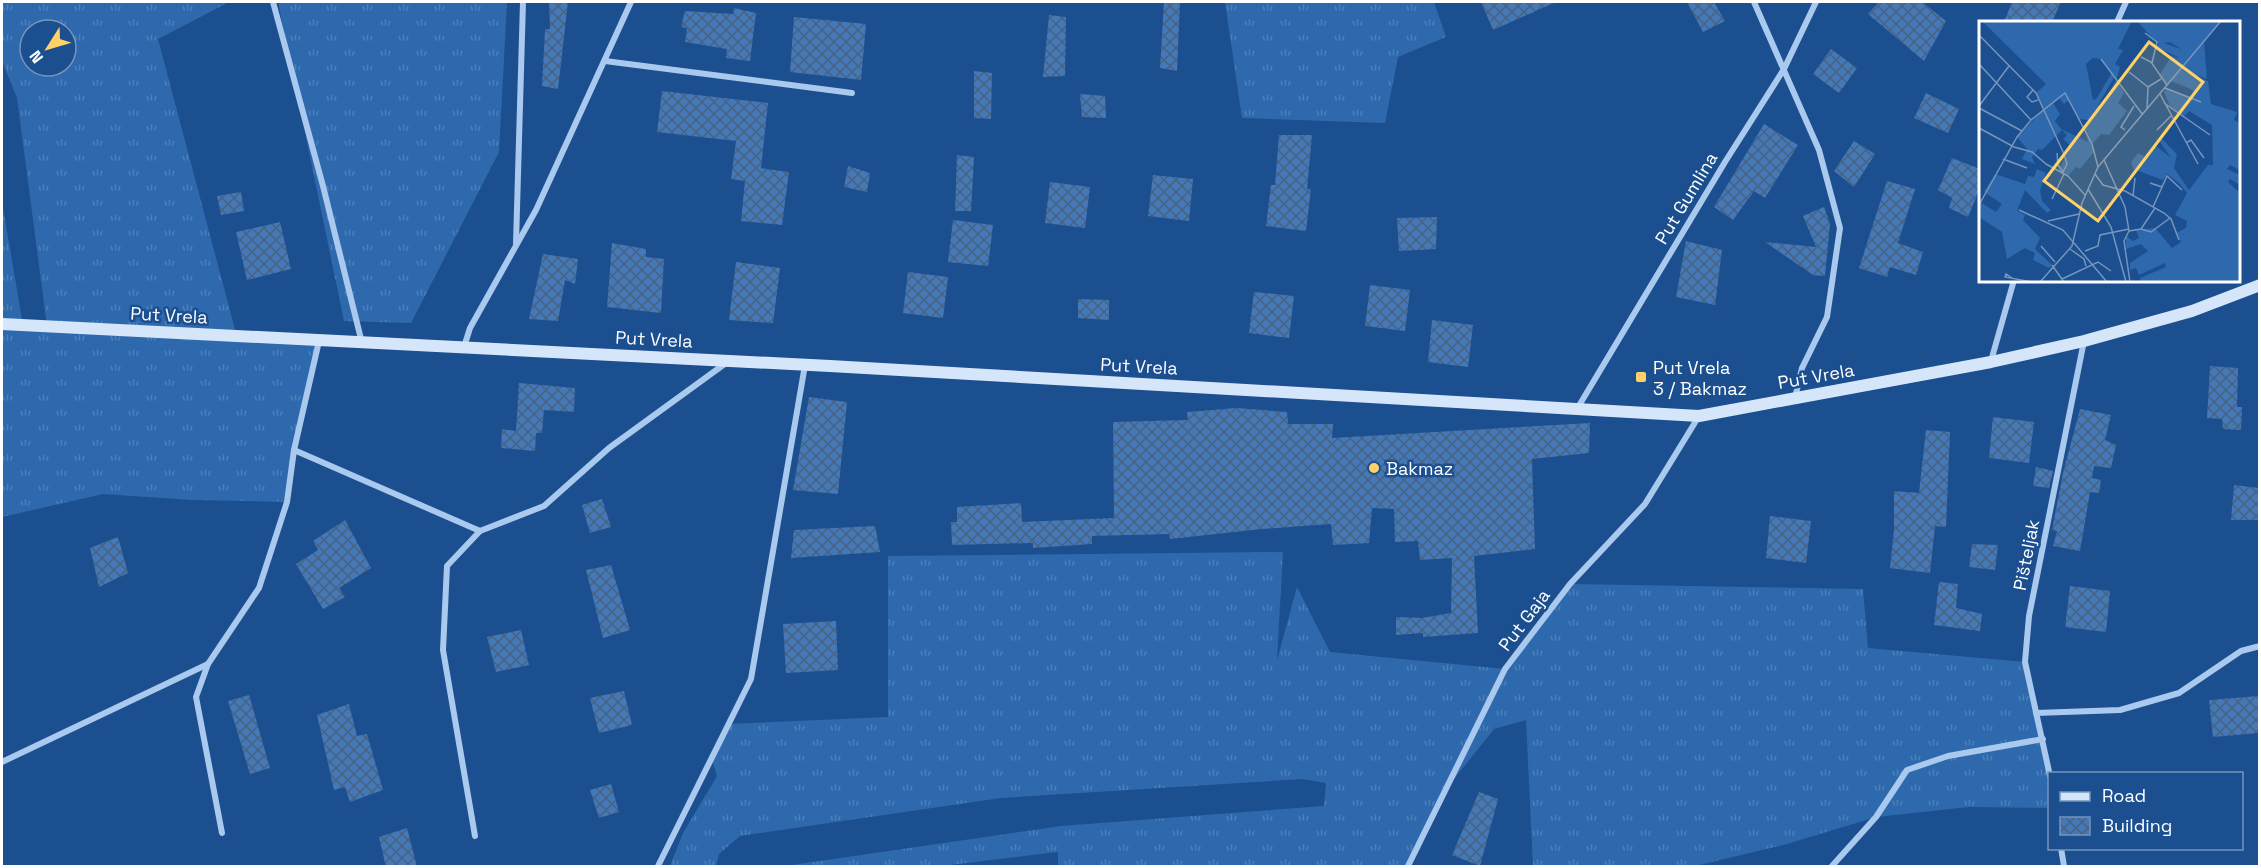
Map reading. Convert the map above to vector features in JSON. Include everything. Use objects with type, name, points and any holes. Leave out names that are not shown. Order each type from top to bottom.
[{"type":"main road","name":"Put Vrela","points":[[2,324],[805,365],[1699,416],[1991,362],[2084,341],[2192,311],[2259,285]]},
{"type":"street","points":[[273,2],[323,186],[362,343]]},
{"type":"street","points":[[516,244],[523,2]]},
{"type":"street","points":[[464,347],[470,328],[536,210],[631,2]]},
{"type":"street","points":[[1754,2],[1819,150],[1840,228],[1827,317],[1802,368],[1795,398]]},
{"type":"street","name":"Put Gumlina","points":[[1577,408],[1725,162],[1784,69],[1816,2]]},
{"type":"street","points":[[2117,21],[2126,2]]},
{"type":"street","points":[[605,61],[852,93]]},
{"type":"street","points":[[1991,362],[2013,282]]},
{"type":"street","points":[[222,833],[196,697],[208,664],[259,588],[286,501],[294,450],[319,341]]},
{"type":"street","name":"Pišteljak","points":[[2048,772],[2025,662],[2029,616],[2084,341]]},
{"type":"street","points":[[475,836],[443,650],[447,566],[480,531],[544,506],[609,448],[729,361]]},
{"type":"street","points":[[658,867],[751,679],[805,365]]},
{"type":"street","name":"Put Gaja","points":[[1408,867],[1505,669],[1570,584],[1645,504],[1699,416]]},
{"type":"street","points":[[294,450],[480,531]]},
{"type":"street","points":[[2036,713],[2120,710],[2179,693],[2241,651],[2259,646]]},
{"type":"street","points":[[2,762],[208,664]]},
{"type":"street","points":[[1832,867],[1876,817],[1907,770],[1948,756],[2043,739]]},
{"type":"street","points":[[2061,850],[2064,867]]},
{"type":"green space","points":[[2,2],[229,2],[158,39],[237,337],[319,341],[287,502],[192,500],[103,494],[2,517],[2,202],[23,325],[47,326],[17,98],[2,61]]},
{"type":"green space","points":[[278,2],[507,2],[499,152],[411,323],[344,321]]},
{"type":"green space","points":[[1225,2],[1434,2],[1446,37],[1398,57],[1385,123],[1242,118]]},
{"type":"green space","points":[[1283,552],[1277,660],[1297,587],[1330,652],[1505,669],[1570,584],[1863,589],[1868,648],[2025,662],[2048,772],[2048,808],[1969,807],[1876,817],[1787,844],[1695,866],[1533,866],[1526,720],[1494,729],[1446,789],[1408,866],[1058,866],[1058,852],[942,866],[785,866],[1061,826],[1324,806],[1326,783],[1303,779],[1001,798],[740,836],[719,854],[716,866],[670,866],[683,833],[717,776],[712,760],[729,724],[888,717],[888,556]]},
{"type":"building","points":[[549,2],[568,2],[558,89],[542,86],[545,29],[550,29]]},
{"type":"building","points":[[1164,2],[1180,3],[1177,71],[1160,68]]},
{"type":"building","points":[[1481,2],[1556,2],[1493,30]]},
{"type":"building","points":[[1687,2],[1714,2],[1725,21],[1703,32]]},
{"type":"building","points":[[1879,2],[1922,2],[1946,21],[1924,61],[1868,14]]},
{"type":"building","points":[[2012,2],[2061,2],[2052,21],[2004,21]]},
{"type":"building","points":[[734,8],[756,13],[750,61],[726,58],[727,49],[685,42],[687,28],[681,27],[685,11],[733,14]]},
{"type":"building","points":[[1049,15],[1066,17],[1065,76],[1043,77]]},
{"type":"building","points":[[794,17],[866,24],[861,80],[790,72]]},
{"type":"building","points":[[1831,49],[1857,68],[1839,93],[1813,74]]},
{"type":"building","points":[[974,71],[992,73],[991,119],[974,118]]},
{"type":"building","points":[[662,91],[768,103],[761,168],[789,172],[782,225],[741,221],[745,181],[731,179],[736,141],[657,132]]},
{"type":"building","points":[[1926,93],[1959,109],[1948,133],[1914,118]]},
{"type":"building","points":[[1080,94],[1105,96],[1106,118],[1082,117]]},
{"type":"building","points":[[1764,124],[1798,145],[1765,198],[1754,191],[1733,220],[1714,207]]},
{"type":"building","points":[[1279,135],[1312,135],[1307,189],[1311,189],[1306,231],[1266,226],[1271,185],[1275,185]]},
{"type":"building","points":[[1854,141],[1875,154],[1854,187],[1834,171]]},
{"type":"building","points":[[957,155],[974,157],[971,211],[955,211]]},
{"type":"building","points":[[1952,158],[1979,169],[1979,190],[1968,217],[1949,208],[1952,198],[1938,190]]},
{"type":"building","points":[[848,166],[870,173],[867,192],[844,187]]},
{"type":"building","points":[[1153,175],[1193,179],[1189,221],[1148,216]]},
{"type":"building","points":[[1887,181],[1915,189],[1898,243],[1923,252],[1916,275],[1890,267],[1887,277],[1859,268]]},
{"type":"building","points":[[1050,182],[1090,187],[1085,228],[1045,223]]},
{"type":"building","points":[[241,192],[244,211],[221,215],[217,196]]},
{"type":"building","points":[[1824,207],[1830,224],[1825,276],[1813,275],[1765,242],[1816,247],[1803,216]]},
{"type":"building","points":[[1437,217],[1436,249],[1399,251],[1397,218]]},
{"type":"building","points":[[953,220],[993,225],[988,266],[948,262]]},
{"type":"building","points":[[280,222],[291,269],[247,280],[236,232]]},
{"type":"building","points":[[1686,241],[1722,250],[1715,305],[1676,297]]},
{"type":"building","points":[[612,243],[646,249],[646,257],[664,259],[661,313],[607,307]]},
{"type":"building","points":[[543,254],[578,259],[575,284],[565,280],[558,321],[529,319]]},
{"type":"building","points":[[736,262],[780,268],[773,323],[729,320]]},
{"type":"building","points":[[908,272],[948,277],[943,318],[903,313]]},
{"type":"building","points":[[1370,285],[1410,290],[1405,331],[1365,326]]},
{"type":"building","points":[[1254,292],[1294,296],[1289,338],[1249,333]]},
{"type":"building","points":[[1078,299],[1109,300],[1109,320],[1078,318]]},
{"type":"building","points":[[1432,320],[1473,325],[1468,367],[1428,362]]},
{"type":"building","points":[[2210,366],[2238,368],[2237,407],[2242,407],[2241,430],[2223,429],[2222,419],[2207,418]]},
{"type":"building","points":[[519,383],[575,388],[574,412],[544,410],[542,433],[536,433],[535,451],[501,448],[502,429],[516,431]]},
{"type":"building","points":[[809,397],[847,402],[838,494],[793,490]]},
{"type":"building","points":[[1237,408],[1287,412],[1288,424],[1333,424],[1332,438],[1590,423],[1589,453],[1532,459],[1535,549],[1474,556],[1478,633],[1423,637],[1423,633],[1396,635],[1396,617],[1422,618],[1451,613],[1452,558],[1420,560],[1418,541],[1395,542],[1394,509],[1372,508],[1369,543],[1333,545],[1331,524],[1170,539],[1169,534],[1092,536],[1092,544],[1033,548],[1033,543],[952,545],[951,522],[957,522],[957,507],[1021,503],[1022,522],[1114,518],[1113,422],[1188,420],[1187,412]]},
{"type":"building","points":[[2080,409],[2111,415],[2105,440],[2116,445],[2111,468],[2094,466],[2092,478],[2101,480],[2099,493],[2090,492],[2080,551],[2053,546],[2057,531],[2052,530],[2063,473]]},
{"type":"building","points":[[1993,417],[2034,422],[2029,463],[1989,458]]},
{"type":"building","points":[[1926,430],[1950,432],[1946,527],[1935,526],[1930,573],[1890,568],[1894,530],[1894,491],[1919,493]]},
{"type":"building","points":[[2036,467],[2053,471],[2049,488],[2033,486]]},
{"type":"building","points":[[2234,485],[2259,488],[2259,520],[2231,520]]},
{"type":"building","points":[[602,499],[611,527],[590,533],[582,505]]},
{"type":"building","points":[[1770,516],[1811,521],[1806,563],[1766,558]]},
{"type":"building","points":[[345,520],[371,568],[339,588],[345,597],[323,609],[296,564],[318,550],[313,541]]},
{"type":"building","points":[[875,526],[880,552],[791,558],[794,530]]},
{"type":"building","points":[[118,537],[128,573],[99,587],[90,548]]},
{"type":"building","points":[[1972,544],[1998,545],[1995,570],[1969,567]]},
{"type":"building","points":[[611,565],[630,630],[603,638],[586,570]]},
{"type":"building","points":[[1939,582],[1958,584],[1956,608],[1982,614],[1980,631],[1934,625]]},
{"type":"building","points":[[2070,586],[2110,591],[2106,632],[2065,627]]},
{"type":"building","points":[[836,621],[838,670],[786,673],[783,624]]},
{"type":"building","points":[[521,630],[529,665],[496,672],[487,637]]},
{"type":"building","points":[[624,691],[632,725],[599,733],[590,698]]},
{"type":"building","points":[[249,695],[270,768],[250,774],[228,701]]},
{"type":"building","points":[[2259,696],[2259,733],[2213,737],[2209,700]]},
{"type":"building","points":[[349,704],[357,736],[367,734],[383,790],[350,802],[345,787],[334,790],[317,715]]},
{"type":"building","points":[[611,784],[619,812],[599,818],[590,790]]},
{"type":"building","points":[[1479,792],[1498,799],[1480,866],[1452,855]]},
{"type":"building","points":[[407,828],[417,867],[386,867],[379,837]]},
{"type":"place","name":"Put Vrela 3 / Bakmaz","points":[[1641,377]]},
{"type":"place","name":"Bakmaz","points":[[1374,468]]}]
